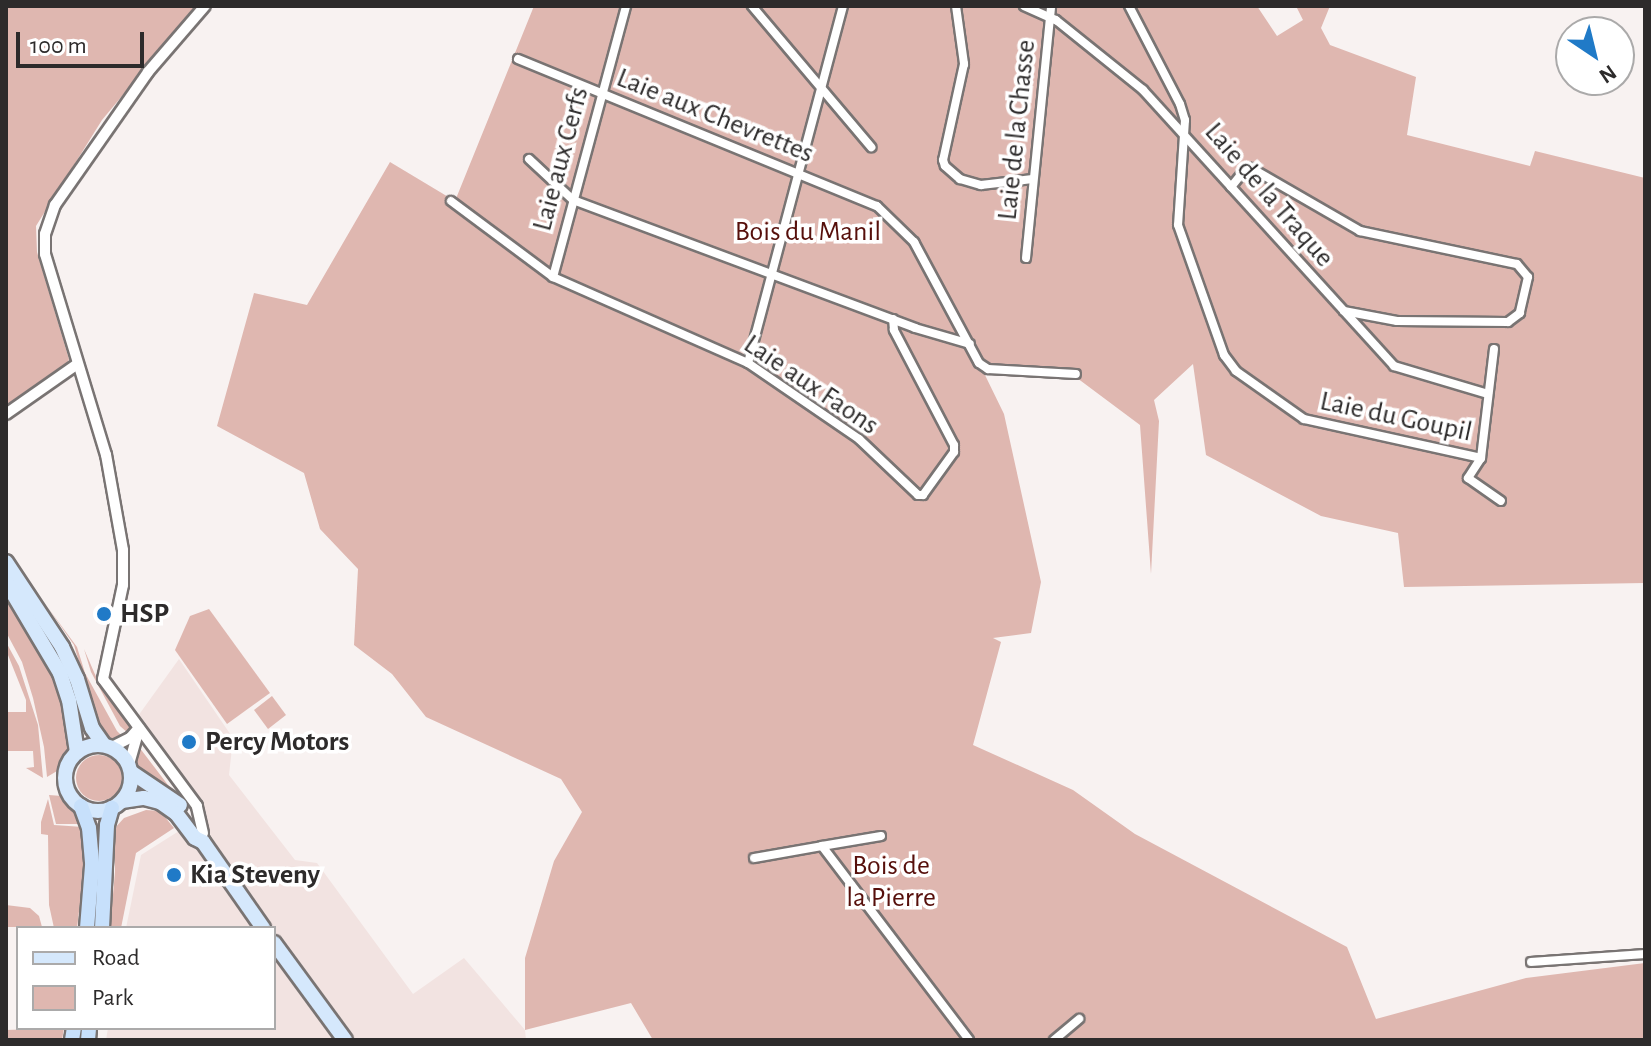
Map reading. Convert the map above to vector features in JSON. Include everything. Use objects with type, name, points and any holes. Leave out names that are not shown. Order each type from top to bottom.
[{"type":"highway","points":[[102,926],[107,825],[117,805]]},
{"type":"highway","points":[[81,806],[89,828],[92,866],[87,926]]},
{"type":"main road","points":[[6,562],[62,647],[77,679],[92,728],[130,768],[180,805],[262,926]]},
{"type":"main road","points":[[6,582],[60,673],[72,715],[77,752]]},
{"type":"main road","points":[[108,746],[86,747],[77,752],[66,769],[65,782],[70,796],[93,811],[144,798],[160,802],[176,813],[195,838],[203,837]]},
{"type":"main road","points":[[117,805],[129,792],[130,768]]},
{"type":"main road","points":[[276,946],[345,1040]]},
{"type":"street","points":[[203,837],[197,806],[103,679],[123,585],[123,550],[106,455],[76,365],[45,254],[49,215],[148,72],[205,6]]},
{"type":"street","name":"Laie aux Cerfs","points":[[553,277],[626,6]]},
{"type":"street","points":[[752,6],[871,147]]},
{"type":"street","points":[[748,363],[843,6]]},
{"type":"street","points":[[956,6],[964,64],[943,160],[945,166],[960,179],[981,185],[1033,179]]},
{"type":"street","name":"Laie de la Traque","points":[[1024,6],[1052,18],[1122,71],[1182,129],[1394,366],[1488,394]]},
{"type":"street","name":"Laie de la Chasse","points":[[1026,258],[1051,6]]},
{"type":"street","points":[[1129,6],[1180,104],[1185,120],[1182,129]]},
{"type":"street","name":"Laie aux Chevrettes","points":[[518,59],[867,201],[892,218],[914,242],[970,344]]},
{"type":"street","name":"Laie du Goupil","points":[[1182,129],[1178,225],[1224,355],[1236,371],[1304,419],[1481,458]]},
{"type":"street","points":[[529,159],[573,200],[893,319],[970,344],[979,363],[988,369],[1076,374]]},
{"type":"street","points":[[1231,187],[1243,172],[1251,168],[1360,231],[1513,263],[1527,275],[1516,319],[1477,324],[1397,321],[1343,311]]},
{"type":"street","name":"Laie aux Faons","points":[[451,201],[553,277],[748,363],[859,439],[918,495],[923,495],[954,452],[954,445],[898,338],[893,319]]},
{"type":"street","points":[[1494,349],[1481,458],[1468,478],[1501,501]]},
{"type":"street","points":[[6,414],[76,365]]},
{"type":"street","points":[[108,746],[130,738],[139,728]]},
{"type":"street","points":[[130,768],[139,728]]},
{"type":"street","points":[[754,858],[881,836]]},
{"type":"street","points":[[822,846],[969,1040]]},
{"type":"street","points":[[1531,962],[1645,954]]},
{"type":"street","points":[[1054,1040],[1079,1019]]},
{"type":"shaded area","points":[[179,659],[237,744],[232,748],[229,775],[295,860],[317,863],[413,994],[464,958],[525,1030],[526,1040],[106,1040],[108,1030],[276,1030],[276,926],[126,926],[141,855],[179,831],[201,810],[138,716]]},
{"type":"green space","points":[[6,6],[197,6],[102,120],[36,226],[37,252],[69,359],[66,366],[6,409]]},
{"type":"green space","points":[[534,6],[1257,6],[1277,36],[1303,20],[1296,6],[1330,6],[1321,28],[1330,45],[1416,77],[1407,135],[1530,166],[1535,151],[1645,178],[1645,583],[1404,587],[1398,533],[1321,516],[1206,455],[1193,364],[1154,400],[1159,421],[1151,574],[1140,425],[1077,378],[984,373],[1004,414],[1041,582],[1031,633],[993,638],[1001,642],[973,745],[1073,790],[1135,834],[1347,947],[1376,1019],[1526,978],[1645,963],[1645,1040],[653,1040],[631,1003],[525,1030],[525,958],[554,861],[582,812],[561,779],[426,717],[392,674],[354,645],[358,569],[320,529],[304,473],[217,426],[254,293],[307,305],[390,162],[455,201]]},
{"type":"green space","points":[[6,595],[43,654],[62,700],[71,745],[57,771],[47,777],[33,698],[22,662],[6,632]]},
{"type":"green space","points":[[46,605],[77,647],[85,673],[117,731],[125,739],[112,740],[98,726],[74,645]]},
{"type":"green space","points":[[209,609],[270,693],[227,724],[175,650],[190,616]]},
{"type":"green space","points":[[6,642],[19,666],[38,725],[43,778],[26,768],[34,767],[33,751],[6,751],[6,712],[26,712],[26,700],[6,650]]},
{"type":"green space","points":[[84,649],[97,679],[130,723],[129,734],[120,726],[91,672]]},
{"type":"green space","points":[[272,696],[286,715],[268,729],[254,710]]},
{"type":"green space","points":[[139,747],[190,810],[178,796],[137,768],[134,758]]},
{"type":"green space","points":[[99,755],[115,762],[122,778],[115,794],[99,801],[83,794],[76,778],[83,762]]},
{"type":"green space","points":[[49,795],[62,796],[84,824],[56,824]]},
{"type":"green space","points":[[48,799],[54,825],[83,827],[85,862],[77,926],[54,926],[49,905],[48,835],[41,834]]},
{"type":"green space","points":[[146,810],[160,811],[174,828],[136,853],[121,926],[110,926],[115,872],[114,829],[124,818]]},
{"type":"green space","points":[[6,905],[30,908],[39,916],[42,926],[16,926],[6,927]]},
{"type":"green space","points":[[6,1030],[64,1030],[62,1040],[6,1040]]},
{"type":"place","name":"HSP","points":[[104,614]]},
{"type":"place","name":"Percy Motors","points":[[189,742]]},
{"type":"place","name":"Kia Steveny","points":[[174,875]]},
{"type":"park label","name":"Bois du Manil","points":[[808,232]]},
{"type":"park label","name":"Bois de la Pierre","points":[[891,882]]}]
